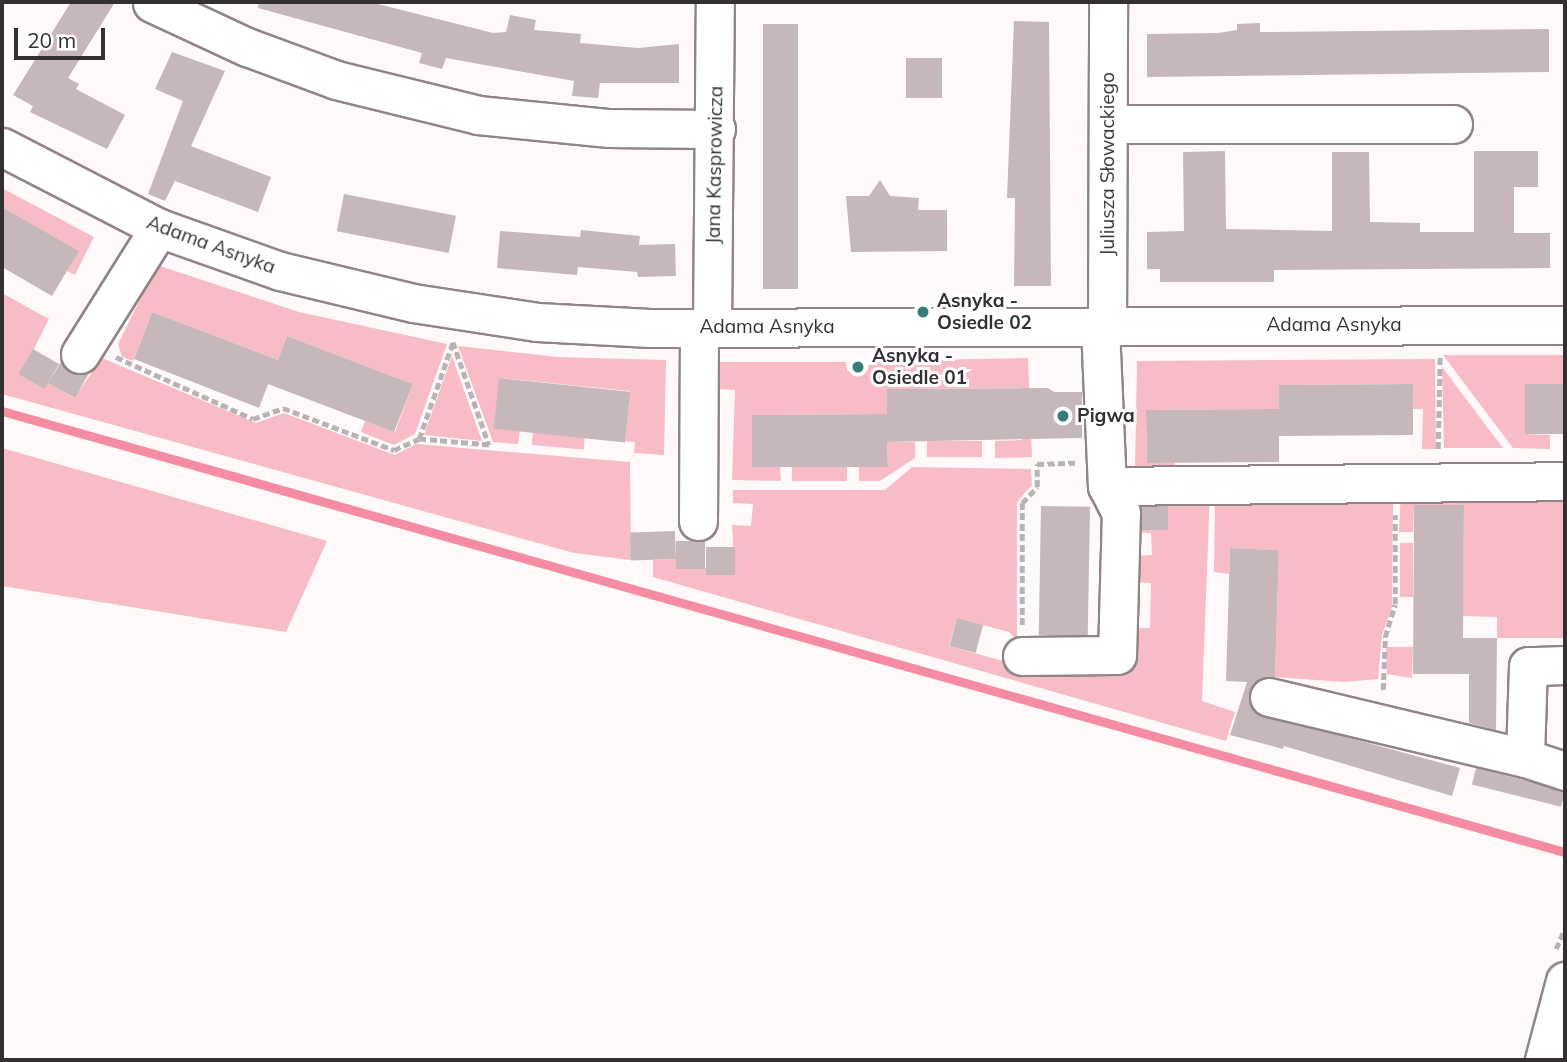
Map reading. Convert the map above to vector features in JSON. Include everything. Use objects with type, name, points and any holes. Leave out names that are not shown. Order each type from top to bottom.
[{"type":"street","name":"Jana Kasprowicza","points":[[698,521],[716,129],[715,2]]},
{"type":"street","name":"Juliusza Słowackiego","points":[[1107,486],[1104,327],[1109,124],[1108,2]]},
{"type":"street","points":[[152,3],[247,47],[336,80],[478,115],[609,128],[716,129]]},
{"type":"street","points":[[1109,124],[1453,124]]},
{"type":"street","name":"Adama Asnyka","points":[[2,147],[159,228],[280,271],[413,303],[548,323],[706,328],[1565,325]]},
{"type":"street","points":[[80,354],[159,228]]},
{"type":"street","points":[[1023,656],[1117,655],[1121,513],[1107,486],[1565,481]]},
{"type":"street","points":[[1525,758],[1528,666],[1565,665]]},
{"type":"street","points":[[1269,697],[1525,758],[1565,771]]},
{"type":"street","points":[[1544,1060],[1565,981]]},
{"type":"path","points":[[116,343],[110,355],[253,418],[283,408],[394,450],[419,439],[489,445],[453,342],[419,439]]},
{"type":"path","points":[[1437,482],[1440,356]]},
{"type":"path","points":[[1023,656],[1022,503],[1037,486],[1037,464]]},
{"type":"path","points":[[1396,483],[1395,604],[1385,637],[1380,682],[1396,727]]},
{"type":"shaded area","points":[[2,188],[94,237],[75,275],[67,271],[78,251],[2,207]]},
{"type":"shaded area","points":[[157,265],[299,312],[447,344],[415,434],[394,445],[361,432],[365,421],[395,432],[413,384],[287,336],[278,360],[152,312],[133,361],[122,357],[118,344]]},
{"type":"shaded area","points":[[2,293],[49,319],[34,349],[48,382],[74,398],[102,358],[256,423],[284,413],[395,455],[416,444],[630,462],[631,560],[574,553],[2,394]]},
{"type":"shaded area","points":[[458,346],[557,357],[666,360],[664,455],[634,453],[635,442],[625,441],[630,391],[500,378],[520,431],[518,444],[493,442]]},
{"type":"shaded area","points":[[1443,355],[1565,355],[1565,384],[1525,384],[1526,434],[1550,435],[1550,449],[1513,448]]},
{"type":"shaded area","points":[[452,356],[482,441],[424,435]]},
{"type":"shaded area","points":[[1028,358],[1032,457],[995,458],[995,441],[1022,440],[1021,388],[887,389],[887,414],[752,415],[752,467],[780,467],[781,481],[732,480],[735,390],[717,389],[720,362],[846,362],[847,371],[868,370],[869,361]]},
{"type":"shaded area","points":[[1435,359],[1436,449],[1422,449],[1423,409],[1413,409],[1412,384],[1280,385],[1279,409],[1146,410],[1147,462],[1175,463],[1175,468],[1135,467],[1137,361]]},
{"type":"shaded area","points":[[1442,367],[1503,448],[1444,448]]},
{"type":"shaded area","points":[[533,432],[585,437],[584,449],[532,445]]},
{"type":"shaded area","points":[[927,441],[982,441],[982,457],[927,457]]},
{"type":"shaded area","points":[[887,442],[915,442],[915,458],[880,481],[859,481],[859,467],[888,466]]},
{"type":"shaded area","points":[[2,448],[327,541],[286,632],[2,586]]},
{"type":"shaded area","points":[[792,467],[847,467],[847,481],[792,481]]},
{"type":"shaded area","points":[[912,467],[1031,469],[1032,485],[1017,502],[1017,640],[1009,632],[957,618],[949,646],[1039,671],[1126,675],[1128,633],[1132,628],[1150,628],[1151,583],[1134,582],[1135,556],[1152,555],[1151,533],[1133,532],[1135,502],[1210,492],[1202,701],[1235,712],[1226,741],[653,577],[653,560],[676,559],[677,569],[706,568],[706,575],[735,574],[732,525],[751,526],[753,504],[733,503],[733,490],[885,490]]},
{"type":"shaded area","points":[[1565,487],[1565,638],[1497,638],[1497,617],[1463,616],[1464,505],[1414,505],[1413,532],[1399,532],[1401,490]]},
{"type":"shaded area","points":[[1393,490],[1392,607],[1382,635],[1378,679],[1344,682],[1275,677],[1279,550],[1230,548],[1229,574],[1214,572],[1215,492]]},
{"type":"shaded area","points":[[1400,543],[1413,543],[1413,597],[1400,597]]},
{"type":"shaded area","points":[[1386,647],[1413,647],[1412,678],[1387,674]]},
{"type":"building","points":[[71,2],[115,2],[68,78],[79,84],[76,89],[125,115],[107,149],[30,112],[33,106],[13,95]]},
{"type":"building","points":[[259,2],[370,2],[493,33],[506,32],[510,15],[536,20],[534,30],[581,34],[580,43],[638,48],[679,44],[679,83],[600,83],[598,98],[572,96],[574,81],[446,58],[442,69],[419,63],[422,53],[258,8]]},
{"type":"building","points":[[1014,21],[1049,22],[1051,286],[1014,286],[1015,198],[1007,198]]},
{"type":"building","points":[[1260,23],[1260,32],[1549,29],[1549,72],[1147,77],[1147,34],[1218,33],[1237,30],[1237,24]]},
{"type":"building","points":[[763,24],[798,24],[798,289],[763,289]]},
{"type":"building","points":[[172,52],[225,71],[191,146],[271,177],[258,212],[175,181],[165,201],[148,194],[183,101],[155,89]]},
{"type":"building","points":[[906,58],[942,58],[942,98],[906,98]]},
{"type":"building","points":[[1225,151],[1226,229],[1332,231],[1332,152],[1369,152],[1370,222],[1420,223],[1420,232],[1474,232],[1474,151],[1538,151],[1538,187],[1514,187],[1514,233],[1550,233],[1550,268],[1274,270],[1274,282],[1160,282],[1160,269],[1147,269],[1147,232],[1184,231],[1183,152]]},
{"type":"building","points":[[880,180],[890,196],[919,198],[918,210],[947,210],[947,251],[851,252],[846,196],[869,196]]},
{"type":"building","points":[[344,194],[456,216],[449,253],[337,231]]},
{"type":"building","points":[[2,207],[79,251],[52,296],[2,267]]},
{"type":"building","points":[[581,230],[640,236],[639,245],[675,244],[676,276],[638,277],[637,272],[578,267],[577,275],[497,268],[500,231],[580,237]]},
{"type":"building","points":[[152,312],[278,360],[287,336],[413,384],[394,432],[268,384],[259,408],[134,359]]},
{"type":"building","points":[[33,349],[59,364],[44,389],[18,374]]},
{"type":"building","points":[[61,362],[69,372],[89,373],[75,398],[48,383]]},
{"type":"building","points":[[499,378],[630,392],[625,443],[494,429]]},
{"type":"building","points":[[1413,384],[1413,435],[1279,436],[1279,462],[1147,463],[1146,410],[1279,409],[1279,385]]},
{"type":"building","points":[[1525,384],[1565,384],[1565,434],[1525,434]]},
{"type":"building","points":[[1048,388],[1054,392],[1082,392],[1082,438],[887,442],[888,467],[752,467],[752,415],[887,414],[887,389]]},
{"type":"building","points":[[1414,505],[1464,505],[1463,638],[1497,638],[1496,730],[1469,723],[1469,674],[1413,674]]},
{"type":"building","points":[[1041,506],[1090,507],[1088,636],[1039,635]]},
{"type":"building","points":[[1142,506],[1168,506],[1168,530],[1142,530]]},
{"type":"building","points":[[675,531],[676,559],[631,561],[630,533]]},
{"type":"building","points":[[676,541],[705,541],[705,569],[676,569]]},
{"type":"building","points":[[706,547],[735,547],[735,575],[706,575]]},
{"type":"building","points":[[1230,548],[1279,550],[1275,677],[1253,683],[1249,702],[1254,712],[1460,768],[1452,796],[1284,746],[1283,749],[1230,735],[1247,682],[1226,681]]},
{"type":"building","points":[[957,618],[983,625],[976,653],[949,646]]},
{"type":"building","points":[[1476,768],[1565,790],[1561,807],[1472,784]]},
{"type":"waterway","points":[[2,411],[1565,852]]},
{"type":"place","name":"Asnyka - Osiedle 02","points":[[923,312]]},
{"type":"place","name":"Asnyka - Osiedle 01","points":[[858,367]]},
{"type":"place","name":"Pigwa","points":[[1063,416]]}]
